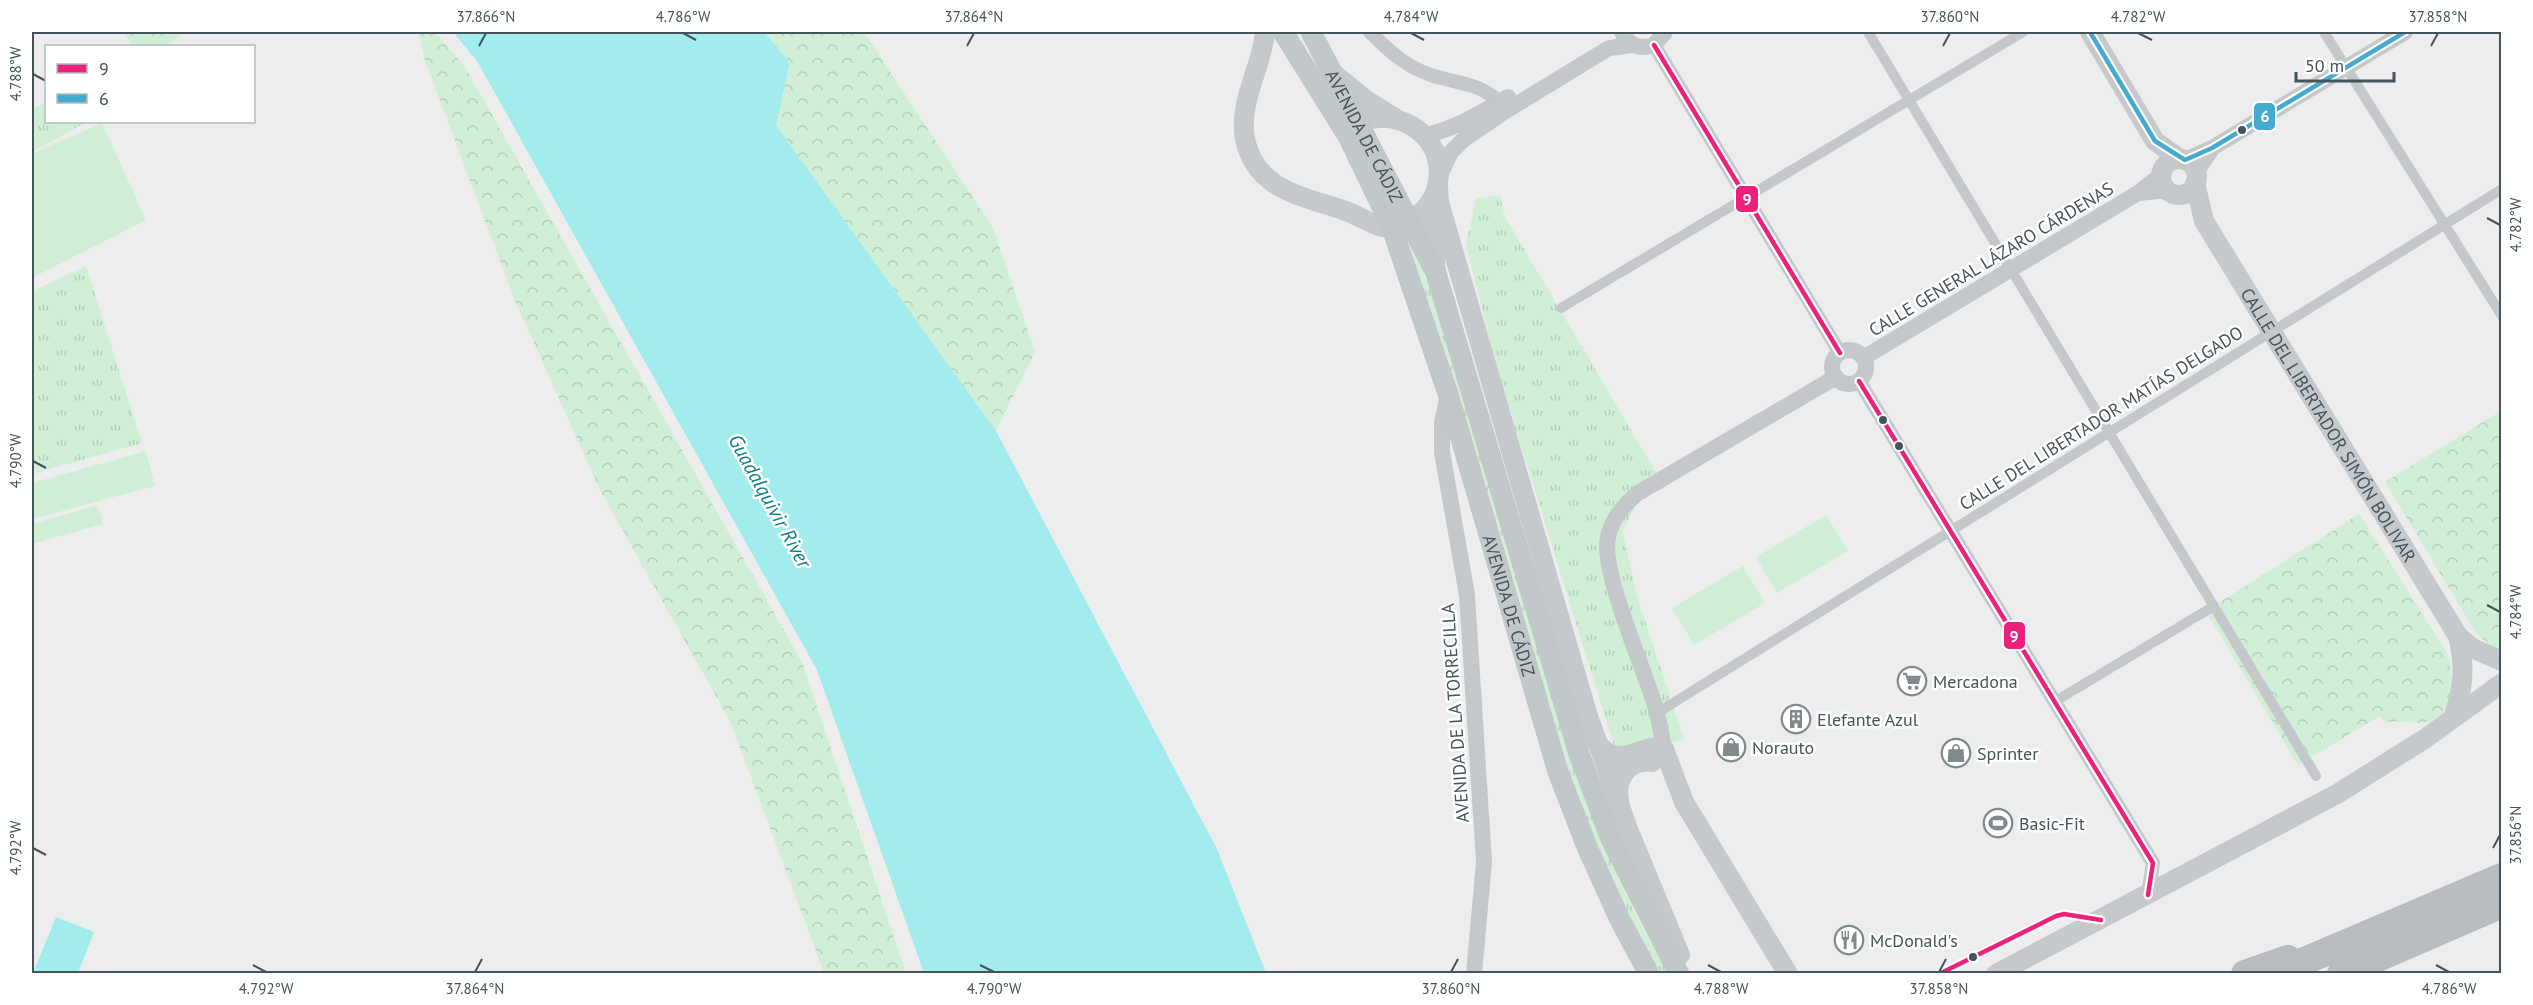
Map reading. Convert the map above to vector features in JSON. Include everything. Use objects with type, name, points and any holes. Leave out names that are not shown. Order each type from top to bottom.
[{"type":"highway","points":[[2274,974],[2356,937],[2502,877]]},
{"type":"highway","points":[[2341,974],[2502,904]]},
{"type":"highway","points":[[2245,974],[2356,937]]},
{"type":"main road","name":"AVENIDA DE CÁDIZ","points":[[1264,32],[1244,123],[1248,149],[1257,168],[1287,193],[1402,224]]},
{"type":"main road","name":"AVENIDA DE CÁDIZ","points":[[1283,32],[1355,131]]},
{"type":"main road","name":"AVENIDA DE CÁDIZ","points":[[1311,32],[1334,74],[1355,131],[1402,224],[1436,273]]},
{"type":"main road","points":[[2090,32],[2158,144],[2167,182]]},
{"type":"main road","points":[[1334,74],[1366,99],[1425,135]]},
{"type":"main road","points":[[1355,131],[1377,118],[1398,119]]},
{"type":"main road","name":"AVENIDA DE CÁDIZ","points":[[1425,135],[1434,150],[1439,181],[1439,202],[1596,742],[1620,809],[1688,974]]},
{"type":"main road","points":[[2158,144],[2189,168]]},
{"type":"main road","points":[[2167,182],[2169,161],[2189,168]]},
{"type":"main road","points":[[2167,182],[2188,192],[2189,168]]},
{"type":"main road","name":"CALLE DEL LIBERTADOR SIMÓN BOLIVAR","points":[[2189,168],[2201,214]]},
{"type":"main road","points":[[1402,224],[1429,205],[1439,181]]},
{"type":"main road","name":"CALLE DEL LIBERTADOR SIMÓN BOLIVAR","points":[[2167,182],[2201,214],[2458,636],[2463,656],[2463,677],[2453,718]]},
{"type":"main road","name":"AVENIDA DE CÁDIZ","points":[[1429,205],[1436,273],[1573,733],[1593,793],[1634,888],[1679,974]]},
{"type":"main road","name":"AVENIDA DE CÁDIZ","points":[[1402,224],[1448,394],[1558,772],[1591,857],[1620,920],[1649,974]]},
{"type":"main road","name":"AVENIDA DE CÁDIZ","points":[[1488,445],[1506,485],[1530,517]]},
{"type":"main road","name":"CALLE DEL LIBERTADOR SIMÓN BOLIVAR","points":[[2458,636],[2472,648],[2502,661]]},
{"type":"main road","points":[[1996,974],[2337,794],[2502,683]]},
{"type":"main road","points":[[1596,742],[1605,752],[1614,755],[1655,753]]},
{"type":"main road","points":[[1655,753],[1788,974]]},
{"type":"main road","points":[[1620,809],[1618,788],[1620,778],[1631,766],[1655,753]]},
{"type":"street","points":[[1370,32],[1397,57],[1414,68],[1482,88],[1499,102]]},
{"type":"street","points":[[1425,135],[1451,128],[1596,48],[1617,32]]},
{"type":"street","points":[[1622,32],[1634,45]]},
{"type":"street","points":[[1439,181],[1451,152],[1464,139],[1501,114],[1609,48],[1654,45],[1665,32]]},
{"type":"street","points":[[1868,32],[2316,776]]},
{"type":"street","points":[[1561,309],[2024,32]]},
{"type":"street","points":[[2324,32],[2446,223],[2502,316]]},
{"type":"street","points":[[2189,168],[2212,148],[2405,32]]},
{"type":"street","points":[[1654,45],[1840,353]]},
{"type":"street","name":"CALLE GENERAL LÁZARO CÁRDENAS","points":[[1863,358],[2138,193],[2167,182]]},
{"type":"street","name":"CALLE DEL LIBERTADOR MATÍAS DELGADO","points":[[1655,707],[1950,531],[2502,189]]},
{"type":"street","points":[[1850,350],[1863,358],[1865,373],[1859,381],[1844,383],[1836,376],[1833,367],[1840,353],[1850,350]]},
{"type":"street","points":[[1655,753],[1655,707],[1609,566],[1608,538],[1622,508],[1638,493],[1836,376]]},
{"type":"street","points":[[1859,381],[2152,863],[2148,895]]},
{"type":"street","name":"AVENIDA DE LA TORRECILLA","points":[[1448,394],[1442,423],[1442,452],[1464,571],[1484,862],[1474,974]]},
{"type":"street","points":[[2054,702],[2214,606]]},
{"type":"green space","points":[[123,32],[185,32],[167,45],[131,45]]},
{"type":"green space","points":[[418,32],[435,32],[465,67],[802,662],[906,973],[824,973],[730,721],[602,494],[515,301],[425,61]]},
{"type":"green space","points":[[764,32],[864,32],[993,228],[1035,352],[996,431],[776,125],[790,63]]},
{"type":"green space","points":[[45,103],[45,123],[85,123],[32,152],[32,109]]},
{"type":"green space","points":[[102,123],[146,220],[32,278],[32,154]]},
{"type":"green space","points":[[1500,195],[1504,215],[1663,484],[1637,502],[1623,532],[1637,596],[1684,739],[1617,755],[1496,366],[1466,244],[1476,199]]},
{"type":"green space","points":[[1414,249],[1439,309],[1602,841],[1639,921],[1668,973],[1659,973],[1640,943],[1572,788],[1408,251]]},
{"type":"green space","points":[[86,266],[142,443],[32,474],[32,291]]},
{"type":"green space","points":[[2501,411],[2501,648],[2491,646],[2476,633],[2385,482]]},
{"type":"green space","points":[[146,451],[155,486],[32,519],[32,483]]},
{"type":"green space","points":[[98,505],[103,524],[32,544],[32,524]]},
{"type":"green space","points":[[2359,514],[2446,651],[2452,680],[2449,702],[2437,718],[2428,722],[2385,723],[2380,716],[2298,765],[2206,611]]},
{"type":"green space","points":[[1826,515],[1848,551],[1777,593],[1756,557]]},
{"type":"green space","points":[[1743,566],[1765,603],[1694,645],[1672,608]]},
{"type":"water","name":"Guadalquivir River","points":[[453,32],[764,32],[790,63],[776,125],[996,431],[1217,849],[1266,973],[924,973],[817,670],[477,61]]},
{"type":"water","points":[[56,917],[94,932],[78,973],[33,973]]},
{"type":"transit line","name":"6","points":[[2090,32],[2155,141],[2185,160],[2212,148],[2405,32]]},
{"type":"transit line","name":"9","points":[[1654,45],[1840,353]]},
{"type":"transit line","name":"9","points":[[1859,381],[2153,863],[2148,895]]},
{"type":"transit line","name":"9","points":[[1939,974],[2056,916],[2064,914],[2101,920]]},
{"type":"place","name":"Mercadona","points":[[1912,681]]},
{"type":"place","name":"Elefante Azul","points":[[1796,719]]},
{"type":"place","name":"Norauto","points":[[1731,747]]},
{"type":"place","name":"Sprinter","points":[[1956,753]]},
{"type":"place","name":"Basic-Fit","points":[[1998,823]]},
{"type":"place","name":"McDonald's","points":[[1849,940]]}]
